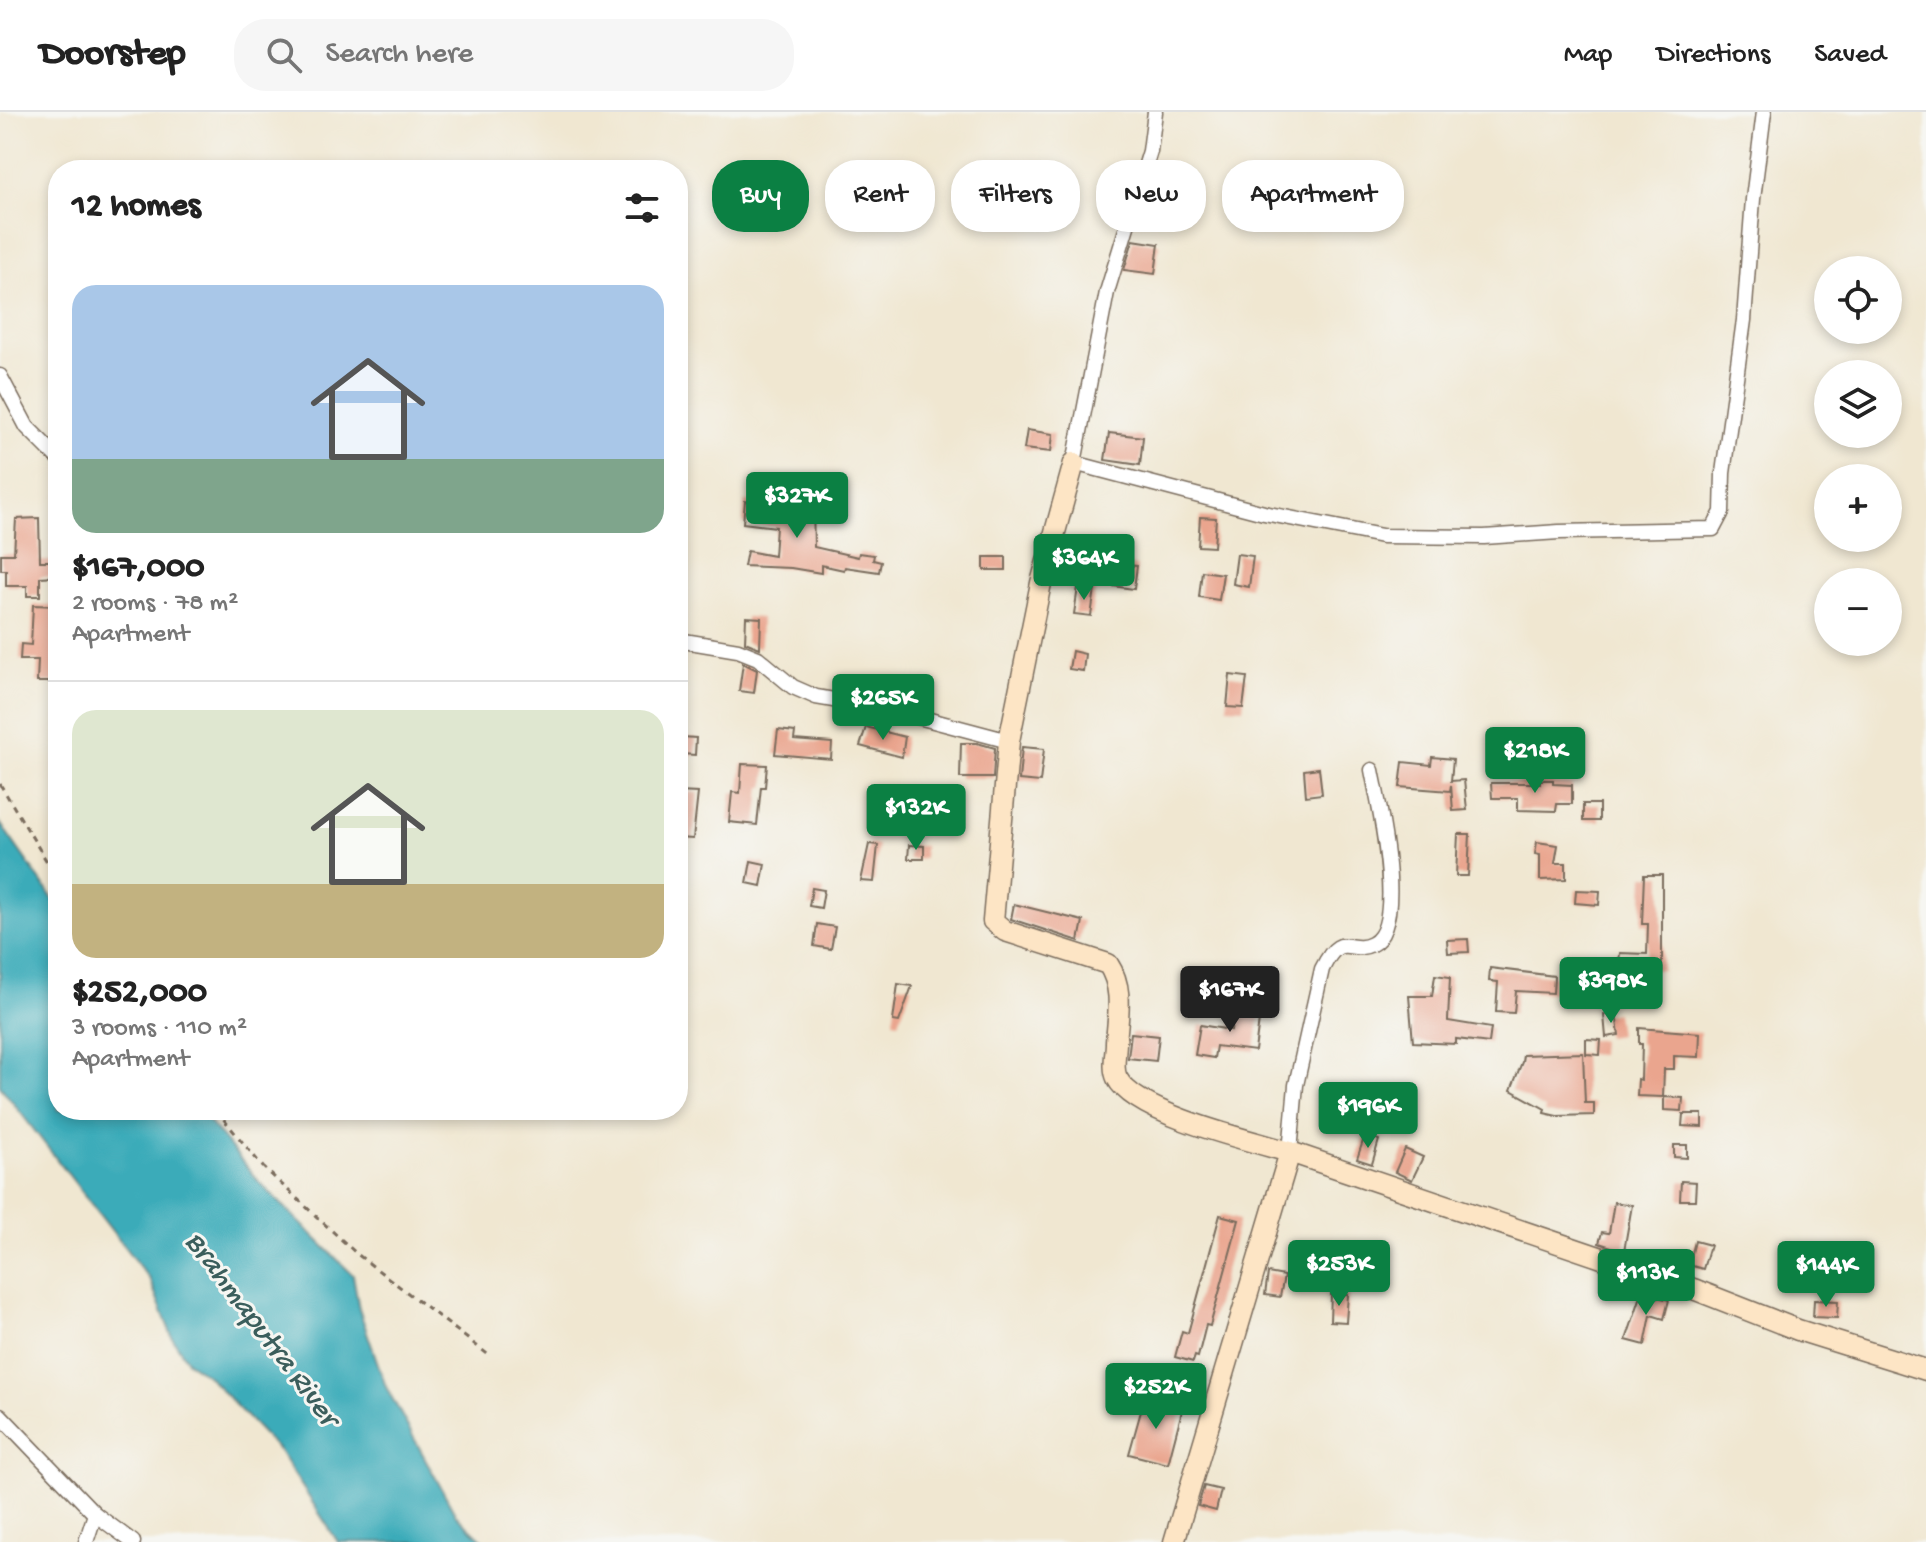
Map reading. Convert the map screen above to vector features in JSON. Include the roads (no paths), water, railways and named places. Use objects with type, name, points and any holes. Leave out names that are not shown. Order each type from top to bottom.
[{"type":"street","points":[[1155,112],[1150,151],[1107,292],[1074,463],[1041,583],[1009,741],[993,921],[1005,931],[1108,964],[1116,976],[1119,994],[1114,1074],[1123,1088],[1158,1110],[1696,1290],[1798,1330],[1926,1370]]},
{"type":"street","points":[[1074,463],[1264,513],[1382,536],[1484,537],[1587,531],[1713,529],[1722,512],[1723,473],[1744,320],[1753,199],[1764,112]]},
{"type":"street","points":[[0,376],[27,427],[48,448]]},
{"type":"street","points":[[688,642],[738,650],[758,658],[793,687],[816,697],[892,710],[1009,741]]},
{"type":"street","points":[[1174,1542],[1290,1152],[1296,1085],[1322,969],[1331,951],[1339,947],[1370,946],[1375,943],[1388,916],[1389,863],[1372,770]]},
{"type":"street","points":[[0,1415],[95,1514],[133,1542]]},
{"type":"street","points":[[86,1542],[95,1514]]},
{"type":"water","name":"Brahmaputra River","points":[[0,823],[48,892],[48,1120],[207,1120],[261,1184],[353,1275],[359,1309],[386,1387],[456,1515],[485,1542],[338,1542],[279,1451],[207,1375],[188,1362],[173,1339],[150,1280],[0,1086]]}]
